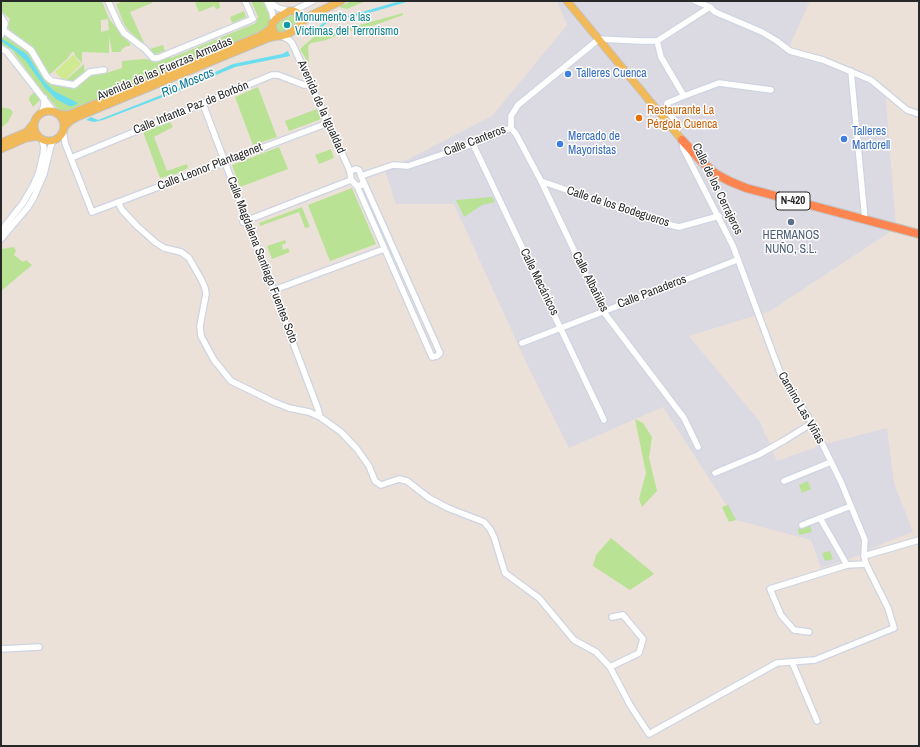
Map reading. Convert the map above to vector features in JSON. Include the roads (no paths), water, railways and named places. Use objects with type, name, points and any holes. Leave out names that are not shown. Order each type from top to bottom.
[{"type":"highway","name":"N-420","points":[[682,140],[702,162],[716,174],[729,181],[763,193],[919,234]]},
{"type":"main road","name":"Avenida de las Fuerzas Armadas","points":[[56,113],[68,115],[76,112],[260,36],[273,25],[294,12],[307,12],[331,1]]},
{"type":"main road","points":[[294,31],[310,16],[341,1]]},
{"type":"main road","name":"Calle de los Cerrajeros","points":[[567,1],[682,140]]},
{"type":"main road","points":[[294,12],[302,22]]},
{"type":"main road","points":[[273,25],[274,33],[279,36]]},
{"type":"main road","name":"Avenida de las Fuerzas Armadas","points":[[64,128],[75,118],[268,38],[294,31]]},
{"type":"main road","points":[[1,143],[26,132],[41,113],[47,111],[56,113],[62,120],[64,128],[60,135],[55,139],[47,140],[40,137],[26,138],[1,149]]},
{"type":"main road","points":[[34,123],[34,129],[40,137]]},
{"type":"street","points":[[115,1],[108,2],[124,33],[145,49],[153,58],[158,58],[253,19],[245,1]]},
{"type":"street","points":[[268,1],[278,8],[294,12],[296,8],[313,1]]},
{"type":"street","points":[[268,1],[272,12],[273,25]]},
{"type":"street","points":[[695,1],[715,12],[762,32],[790,51],[823,60],[871,80],[894,101],[907,110],[919,114]]},
{"type":"street","points":[[599,39],[657,41],[710,8]]},
{"type":"street","points":[[1,17],[4,24],[2,32],[31,50],[46,77],[52,81],[74,85],[90,72],[104,70]]},
{"type":"street","points":[[292,43],[294,31]]},
{"type":"street","points":[[279,36],[288,39],[292,43]]},
{"type":"street","name":"Calle Canteros","points":[[357,186],[362,185],[362,179],[393,165],[408,166],[473,144],[511,128],[511,116],[518,105],[599,39]]},
{"type":"street","points":[[657,41],[661,57],[684,96]]},
{"type":"street","name":"Avenida de la Igualdad","points":[[292,43],[350,171],[351,180]]},
{"type":"street","points":[[1,48],[7,52],[56,113]]},
{"type":"street","points":[[851,71],[865,220]]},
{"type":"street","name":"Calle Infanta Paz de Borbón","points":[[72,158],[274,74],[304,85],[311,85]]},
{"type":"street","points":[[676,132],[680,126],[667,112],[667,103],[718,83],[771,90]]},
{"type":"street","points":[[41,113],[44,106],[44,98]]},
{"type":"street","name":"Calle Magdalena Santiago Fuentes Soto","points":[[203,104],[225,161],[245,221],[274,290],[320,417]]},
{"type":"street","name":"Calle Leonor Plantagenet","points":[[72,158],[92,212],[328,122]]},
{"type":"street","points":[[64,128],[65,143],[72,158]]},
{"type":"street","name":"Calle Albañiles","points":[[511,128],[516,134],[541,181],[603,311],[684,418],[698,447]]},
{"type":"street","points":[[1,231],[23,203],[39,172],[44,155],[44,148],[40,137]]},
{"type":"street","points":[[1,239],[34,197],[44,174],[51,146],[55,139],[65,143]]},
{"type":"street","name":"Calle de los Cerrajeros","points":[[682,140],[683,148],[719,216],[738,260]]},
{"type":"street","name":"Calle Mecánicos","points":[[473,144],[604,420]]},
{"type":"street","points":[[245,221],[351,180],[357,186],[432,357],[437,356],[440,353],[359,170],[356,169],[350,171]]},
{"type":"street","name":"Calle de los Bodegueros","points":[[541,181],[658,222],[679,227],[719,216]]},
{"type":"street","points":[[118,202],[122,210],[155,242],[164,248],[181,252],[189,258],[201,279],[206,294],[200,326],[201,336],[214,360],[231,381],[274,402],[289,408],[309,412],[320,417],[341,432],[357,449],[369,466],[375,481],[381,485],[399,479],[406,481],[430,498],[448,508],[484,522],[494,537],[505,573],[539,598],[574,640],[596,652],[610,667],[630,705],[649,734],[777,663],[792,662],[818,720]]},
{"type":"street","points":[[274,290],[384,249]]},
{"type":"street","name":"Calle Panaderos","points":[[522,343],[560,327],[738,260]]},
{"type":"street","name":"Camino Las Viñas","points":[[738,260],[781,375],[812,423],[841,482],[865,540],[864,556],[866,564],[888,608],[894,628],[815,660],[792,662]]},
{"type":"street","points":[[715,473],[758,455],[812,423]]},
{"type":"street","points":[[784,482],[831,462]]},
{"type":"street","points":[[802,525],[851,506]]},
{"type":"street","points":[[820,518],[847,565]]},
{"type":"street","points":[[864,556],[919,540]]},
{"type":"street","points":[[808,632],[794,630],[781,614],[770,589],[847,565],[866,564]]},
{"type":"street","points":[[610,667],[639,653],[643,639],[623,615],[612,617]]},
{"type":"street","points":[[1,649],[39,646]]},
{"type":"water","points":[[400,1],[410,1],[376,11],[328,22],[316,32],[316,29],[327,20],[355,14]]},
{"type":"water","points":[[1,38],[27,54],[44,81],[54,91],[78,103],[73,106],[69,106],[56,99],[45,88],[26,61],[1,41]]},
{"type":"water","points":[[288,51],[290,56],[235,67],[171,94],[103,120],[94,122],[86,120],[91,117],[98,120],[182,87],[233,64],[282,54]]},
{"type":"place","name":"Monumento a las Víctimas del Terrorismo","points":[[287,25]]},
{"type":"place","name":"Talleres Cuenca","points":[[568,74]]},
{"type":"place","name":"Restaurante La Pérgola Cuenca","points":[[639,118]]},
{"type":"place","name":"Talleres Martorell","points":[[844,139]]},
{"type":"place","name":"Mercado de Mayoristas","points":[[560,144]]},
{"type":"place","name":"HERMANOS NUÑO, S.L.","points":[[791,222]]},
{"type":"water label","name":"Rio Moscas","points":[[188,83]]}]
